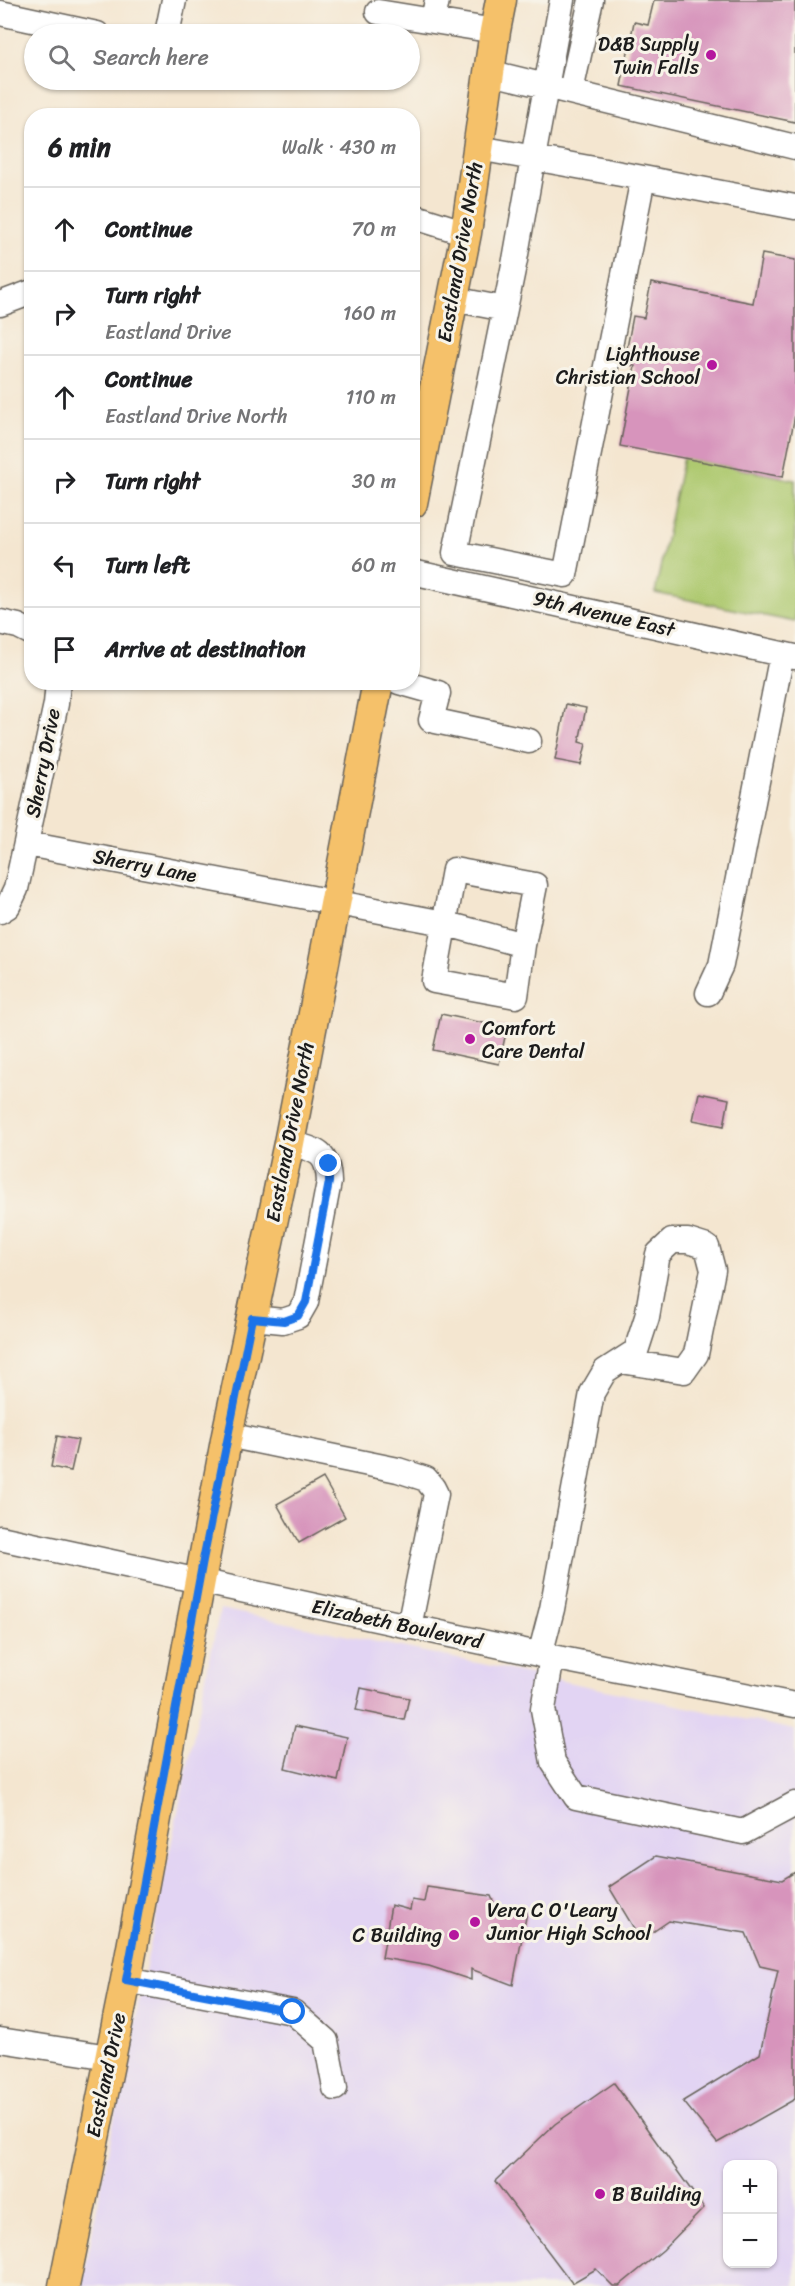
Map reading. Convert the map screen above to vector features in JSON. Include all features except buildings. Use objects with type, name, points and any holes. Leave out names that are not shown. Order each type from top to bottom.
[{"type":"main road","name":"Eastland Drive North","points":[[420,463],[466,233],[488,72],[501,0]]},
{"type":"main road","name":"Eastland Drive North","points":[[199,1580],[227,1435],[289,1143],[376,690]]},
{"type":"main road","name":"Eastland Drive","points":[[64,2286],[126,1980],[199,1580]]},
{"type":"street","points":[[169,24],[174,0]]},
{"type":"street","points":[[562,0],[505,309],[455,553],[565,575],[643,178]]},
{"type":"street","points":[[571,91],[591,0]]},
{"type":"street","points":[[378,12],[435,10],[495,31]]},
{"type":"street","points":[[0,13],[50,24]]},
{"type":"street","points":[[488,72],[795,147]]},
{"type":"street","points":[[479,148],[533,156],[795,207]]},
{"type":"street","points":[[420,219],[466,233]]},
{"type":"street","points":[[0,304],[24,295]]},
{"type":"street","points":[[453,299],[505,309]]},
{"type":"street","name":"9th Avenue East","points":[[420,574],[789,655]]},
{"type":"street","points":[[0,622],[24,629]]},
{"type":"street","points":[[708,993],[721,965],[789,655]]},
{"type":"street","points":[[420,688],[438,693],[431,720],[529,741]]},
{"type":"street","name":"Sherry Drive","points":[[27,844],[57,690]]},
{"type":"street","points":[[0,911],[8,906],[16,889],[27,844]]},
{"type":"street","name":"Sherry Lane","points":[[27,844],[444,923],[523,945]]},
{"type":"street","points":[[454,870],[534,885],[523,945],[516,996],[435,981],[454,870]]},
{"type":"street","points":[[252,1318],[284,1321],[298,1316],[306,1302],[329,1182],[329,1164],[316,1150],[289,1143]]},
{"type":"street","points":[[621,1361],[684,1371],[696,1354],[713,1270],[707,1247],[688,1241],[672,1241],[658,1254],[647,1317],[636,1351],[605,1371],[592,1393],[552,1609],[546,1656],[543,1709],[553,1762],[576,1797],[743,1832],[795,1804]]},
{"type":"street","points":[[227,1435],[398,1470],[426,1479],[435,1494],[409,1627]]},
{"type":"street","name":"Elizabeth Boulevard","points":[[0,1538],[546,1656],[795,1706]]},
{"type":"street","points":[[126,1980],[293,2012],[326,2041],[335,2088]]},
{"type":"street","points":[[0,2040],[109,2057]]},
{"type":"shaded area","name":"Vera C O'Leary Junior High School","points":[[220,1609],[795,1730],[795,2286],[82,2286],[115,2115]]},
{"type":"green space","points":[[683,457],[795,480],[795,622],[655,593]]},
{"type":"place","name":"D&B Supply Twin Falls","points":[[711,55]]},
{"type":"place","name":"Lighthouse Christian School","points":[[712,365]]},
{"type":"place","name":"Comfort Care Dental","points":[[470,1039]]},
{"type":"place","name":"Vera C O'Leary Junior High School","points":[[475,1922]]},
{"type":"place","name":"C Building","points":[[454,1935]]},
{"type":"place","name":"B Building","points":[[600,2194]]},
{"type":"route","points":[[293,2012],[126,1980],[203,1560],[252,1318],[284,1321],[298,1316],[306,1302],[329,1182],[329,1164]]}]
